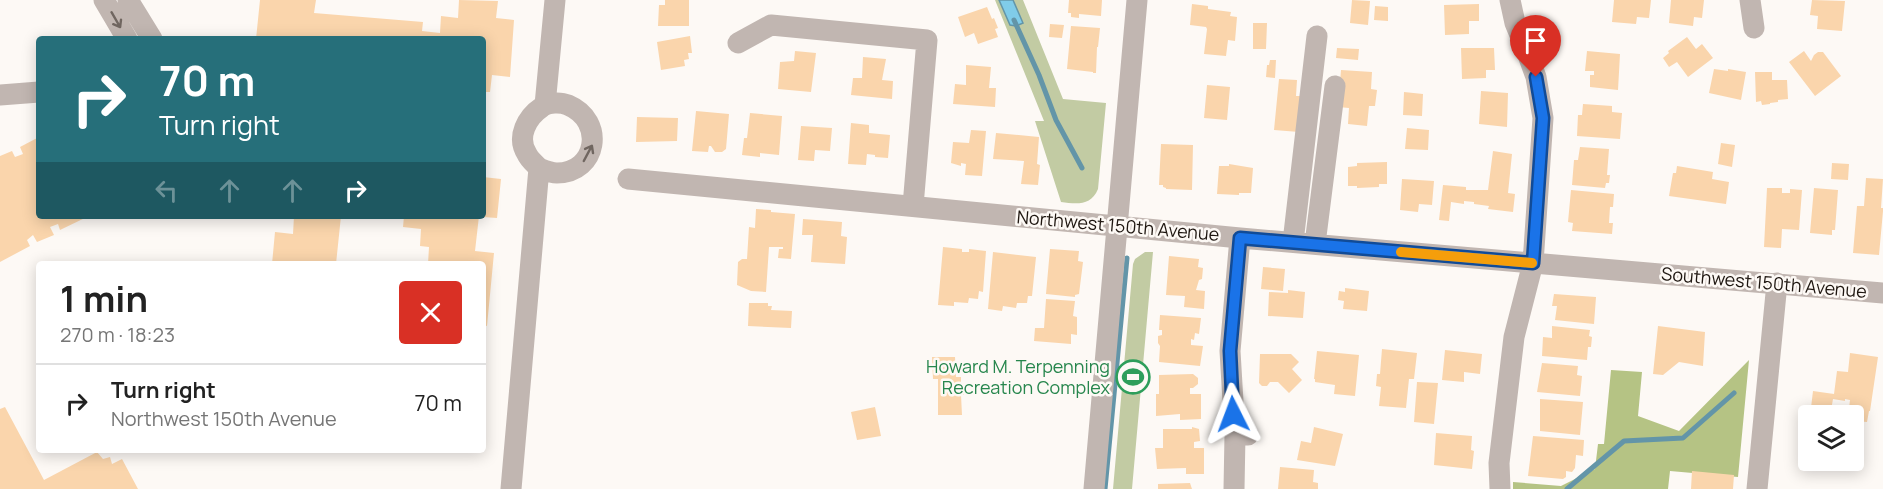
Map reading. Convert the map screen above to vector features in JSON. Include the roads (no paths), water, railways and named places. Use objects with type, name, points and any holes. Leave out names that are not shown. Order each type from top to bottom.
[{"type":"street","points":[[104,0],[125,36]]},
{"type":"street","points":[[545,105],[555,0]]},
{"type":"street","points":[[1094,489],[1137,0]]},
{"type":"street","points":[[1500,489],[1499,463],[1514,337],[1533,263],[1543,118],[1531,46],[1515,23],[1510,0]]},
{"type":"street","points":[[1750,0],[1754,28]]},
{"type":"street","points":[[137,3],[151,36]]},
{"type":"street","points":[[738,43],[771,25],[927,40],[913,206]]},
{"type":"street","points":[[1293,242],[1317,36]]},
{"type":"street","points":[[1315,244],[1335,86]]},
{"type":"street","points":[[0,95],[36,92]]},
{"type":"street","points":[[563,102],[579,109],[591,124],[593,143],[585,161],[572,171],[555,174],[539,168],[526,154],[522,135],[530,116],[545,105],[563,102]]},
{"type":"street","points":[[511,489],[539,168]]},
{"type":"street","name":"Northwest 150th Avenue","points":[[628,179],[1240,238],[1645,273]]},
{"type":"street","points":[[1234,489],[1241,435],[1230,351],[1240,238]]},
{"type":"street","name":"Southwest 150th Avenue","points":[[1645,273],[1883,293]]},
{"type":"street","points":[[1757,489],[1777,283]]},
{"type":"water","points":[[999,0],[1013,0],[1023,23],[1016,26],[1010,25]]},
{"type":"waterway","points":[[1014,20],[1056,120],[1082,168]]},
{"type":"waterway","points":[[1105,489],[1127,258]]},
{"type":"waterway","points":[[1567,489],[1624,441],[1683,438],[1734,393]]},
{"type":"place","name":"Howard M. Terpenning Recreation Complex","points":[[1133,377]]}]
